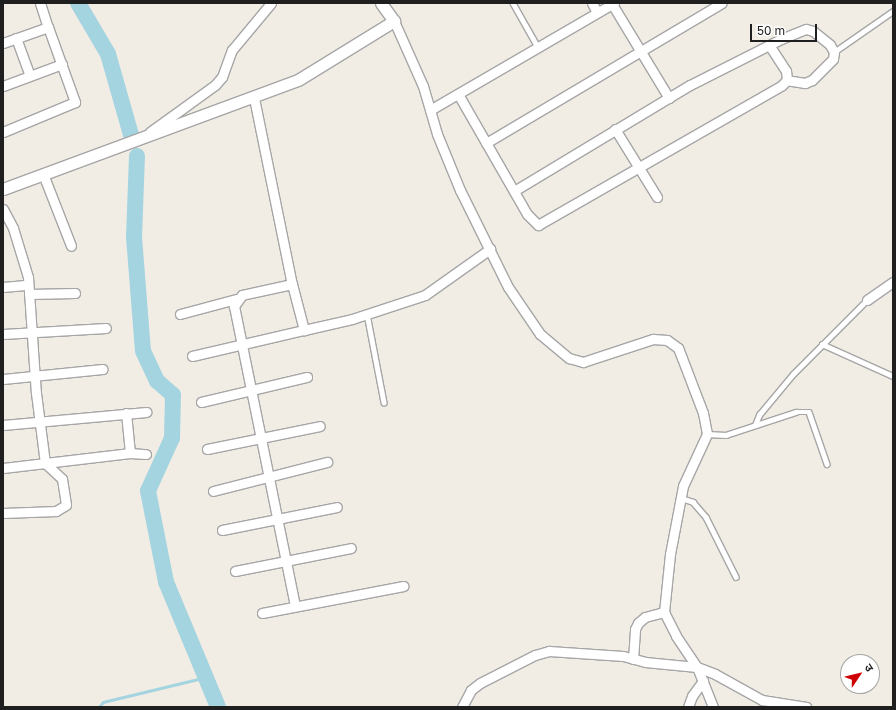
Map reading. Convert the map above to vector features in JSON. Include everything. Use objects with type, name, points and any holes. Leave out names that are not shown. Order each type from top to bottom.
[{"type":"street","points":[[3,132],[73,104],[74,95],[40,3]]},
{"type":"street","points":[[142,136],[215,85],[222,77],[232,50],[271,3]]},
{"type":"street","points":[[381,3],[394,22],[423,86],[430,110],[460,190],[508,287],[540,334],[569,358],[588,360],[653,339],[667,340],[678,348],[703,413],[707,434],[683,486],[671,548],[664,612],[676,636],[697,667],[712,707]]},
{"type":"street","points":[[592,3],[597,12]]},
{"type":"street","points":[[486,143],[722,3]]},
{"type":"street","points":[[430,110],[613,4],[640,52],[669,98]]},
{"type":"street","points":[[3,189],[142,136],[254,98],[298,80],[394,22]]},
{"type":"street","points":[[3,43],[48,27]]},
{"type":"street","points":[[514,191],[669,98],[769,45],[806,30],[813,31],[830,45],[834,52],[833,59],[812,80],[805,83],[786,80]]},
{"type":"street","points":[[16,38],[30,76]]},
{"type":"street","points":[[458,94],[530,218],[538,225],[782,85],[786,80],[786,71],[769,45]]},
{"type":"street","points":[[3,86],[62,64]]},
{"type":"street","points":[[254,98],[292,284],[304,330]]},
{"type":"street","points":[[615,130],[657,197]]},
{"type":"street","points":[[43,174],[71,246]]},
{"type":"street","points":[[3,209],[13,228],[29,290],[39,422],[46,463],[62,480],[66,505],[63,508],[3,514]]},
{"type":"street","points":[[192,356],[367,314],[425,295],[490,249]]},
{"type":"street","points":[[867,300],[893,282]]},
{"type":"street","points":[[180,314],[236,299],[242,295],[292,284]]},
{"type":"street","points":[[3,287],[75,293]]},
{"type":"street","points":[[236,299],[234,306],[295,606]]},
{"type":"street","points":[[3,334],[106,328]]},
{"type":"street","points":[[3,379],[102,369]]},
{"type":"street","points":[[201,402],[307,377]]},
{"type":"street","points":[[3,425],[146,412]]},
{"type":"street","points":[[126,413],[130,453]]},
{"type":"street","points":[[207,449],[320,426]]},
{"type":"street","points":[[3,468],[130,453],[146,454]]},
{"type":"street","points":[[213,491],[269,478],[327,462]]},
{"type":"street","points":[[222,530],[337,507]]},
{"type":"street","points":[[235,571],[351,548]]},
{"type":"street","points":[[262,613],[403,586]]},
{"type":"street","points":[[633,659],[635,629],[638,623],[645,617],[664,612]]},
{"type":"street","points":[[462,707],[471,690],[480,683],[542,653],[563,652],[697,667],[715,674],[762,700],[806,707]]},
{"type":"street","points":[[688,707],[692,696],[703,681]]},
{"type":"lane","points":[[513,3],[538,47]]},
{"type":"lane","points":[[834,52],[893,11]]},
{"type":"lane","points":[[755,425],[764,408],[822,344],[867,300]]},
{"type":"lane","points":[[367,314],[384,402]]},
{"type":"lane","points":[[822,344],[854,356],[893,376]]},
{"type":"lane","points":[[707,434],[726,435],[796,412],[809,412],[827,464]]},
{"type":"lane","points":[[681,498],[693,502],[706,517],[736,578]]},
{"type":"waterway","points":[[78,3],[108,54],[131,135]]},
{"type":"waterway","points":[[137,156],[134,237],[143,351],[157,381],[173,395],[172,438],[148,491],[166,582],[218,707]]},
{"type":"waterway","points":[[99,707],[103,702],[206,677]]}]
